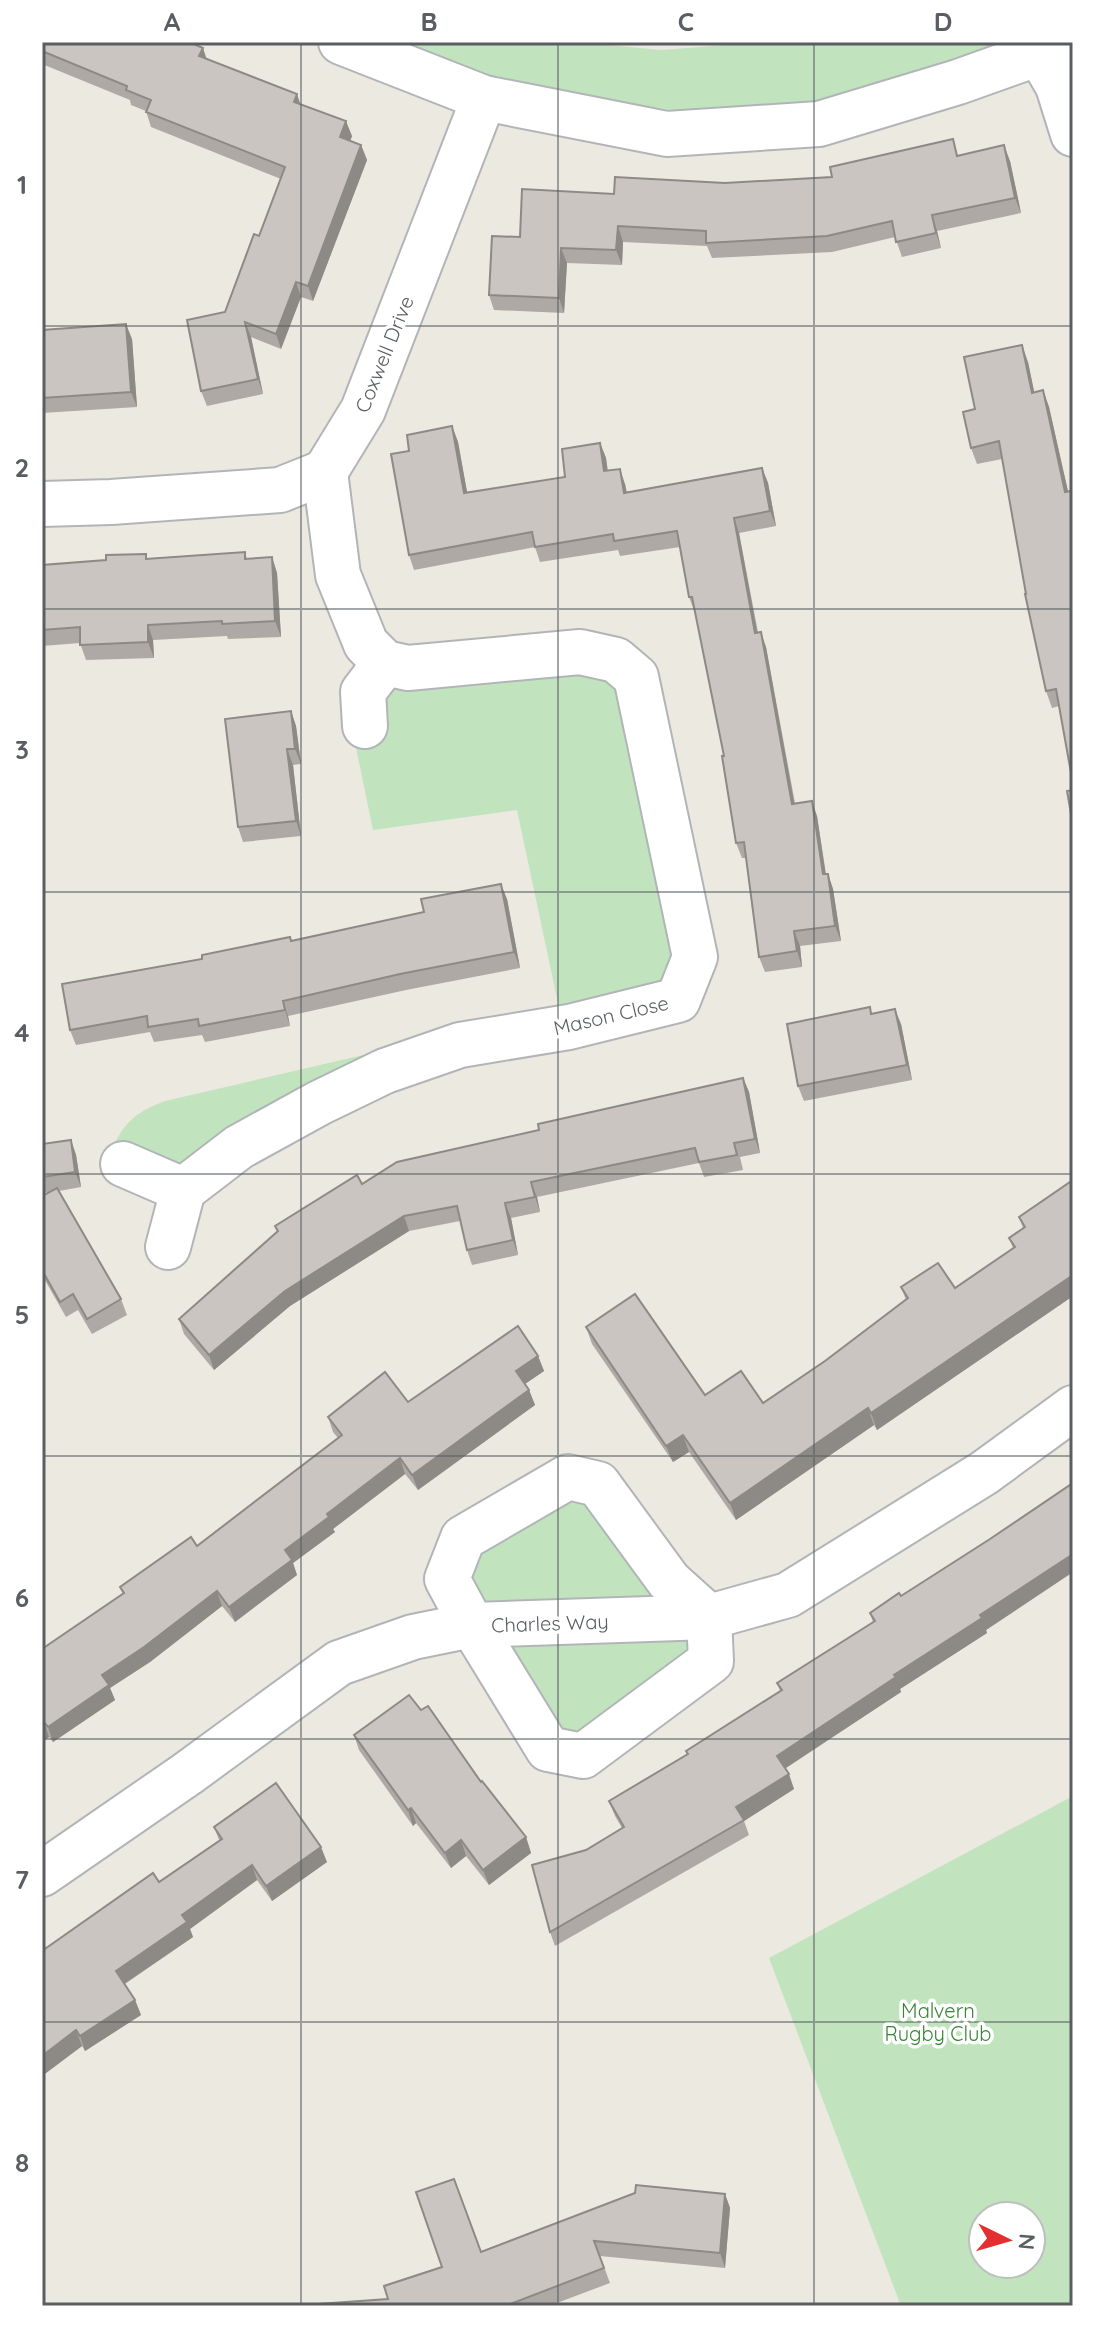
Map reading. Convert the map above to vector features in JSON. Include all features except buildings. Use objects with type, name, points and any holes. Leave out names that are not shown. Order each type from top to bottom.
[{"type":"street","points":[[341,42],[484,98],[667,134],[819,124],[958,82],[1055,48],[1058,86],[1073,134]]},
{"type":"street","name":"Coxwell Drive","points":[[325,472],[363,410],[484,98]]},
{"type":"street","points":[[42,504],[280,490],[325,472],[338,575],[366,644],[385,663],[363,692],[365,726]]},
{"type":"street","name":"Mason Close","points":[[183,1190],[239,1147],[385,1071],[460,1045],[569,1027],[678,1000],[695,957],[636,677],[616,660],[580,652],[408,668],[385,663]]},
{"type":"street","points":[[123,1164],[183,1190],[168,1247]]},
{"type":"street","name":"Charles Way","points":[[42,1874],[187,1774],[339,1663],[413,1637],[472,1625],[709,1617],[788,1595],[984,1473],[1073,1408]]},
{"type":"street","points":[[568,1477],[598,1484],[669,1581],[709,1617],[711,1661],[583,1756],[548,1749],[447,1579],[463,1538],[568,1477]]},
{"type":"green space","points":[[389,42],[578,42],[661,50],[763,42],[1028,42],[843,101],[693,113],[501,84]]},
{"type":"green space","points":[[582,663],[615,673],[635,736],[625,742],[663,900],[675,904],[672,968],[657,984],[559,1008],[517,810],[373,830],[355,743],[384,738],[381,698],[391,687]]},
{"type":"green space","points":[[402,1046],[179,1166],[142,1157],[114,1144],[135,1117],[165,1101]]},
{"type":"green space","points":[[584,1496],[650,1590],[650,1596],[643,1603],[494,1607],[479,1603],[467,1571],[476,1556],[558,1497]]},
{"type":"green space","points":[[690,1634],[694,1651],[573,1739],[561,1738],[509,1658],[517,1643]]},
{"type":"green space","name":"Malvern Rugby Club","points":[[1073,1796],[1073,2306],[901,2306],[769,1958]]}]
